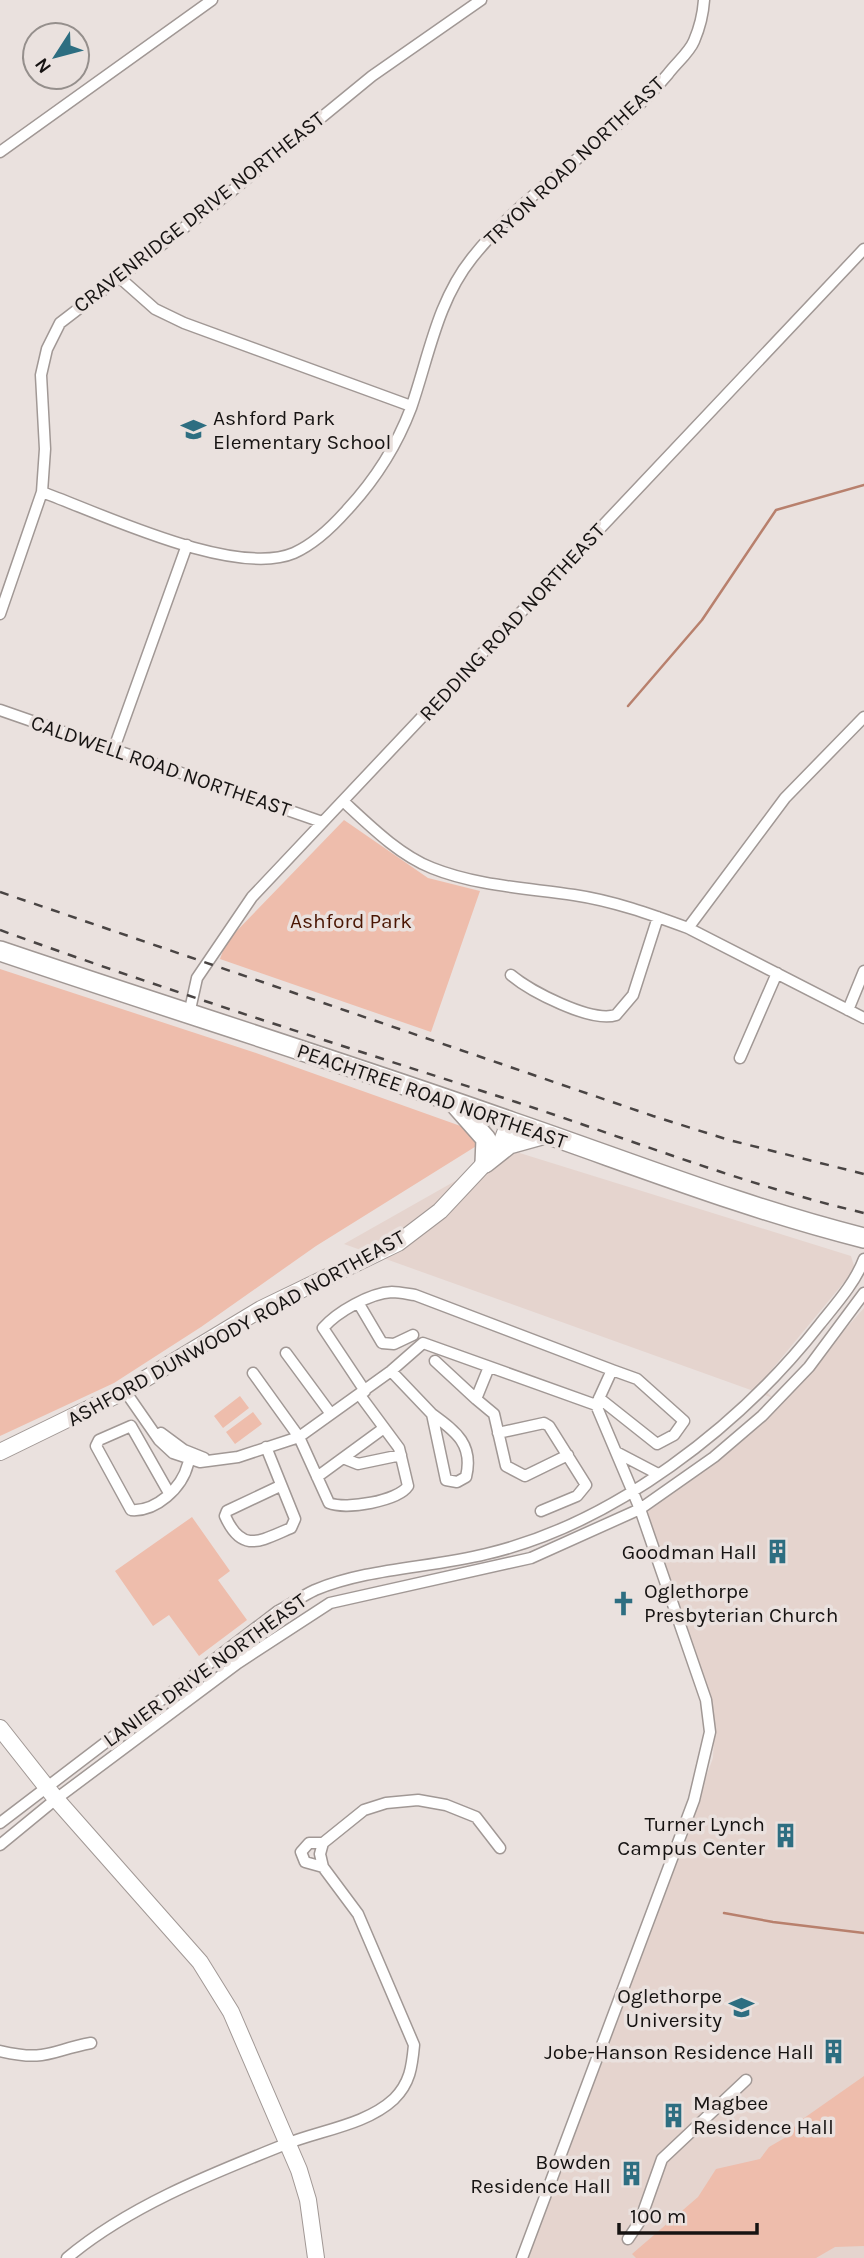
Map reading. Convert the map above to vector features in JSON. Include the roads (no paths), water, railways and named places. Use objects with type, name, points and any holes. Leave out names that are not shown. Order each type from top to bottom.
[{"type":"highway","name":"PEACHTREE ROAD NORTHEAST","points":[[0,951],[510,1121],[798,1221],[864,1238]]},
{"type":"highway","points":[[455,1104],[486,1139],[485,1163]]},
{"type":"highway","points":[[485,1163],[509,1144],[545,1134]]},
{"type":"main road","name":"ASHFORD DUNWOODY ROAD NORTHEAST","points":[[0,1452],[125,1391],[218,1332],[398,1243],[440,1211],[485,1163],[502,1141],[510,1121]]},
{"type":"main road","points":[[0,1728],[52,1793],[200,1962],[231,2012],[288,2144],[308,2200],[316,2258]]},
{"type":"street","points":[[0,152],[212,0]]},
{"type":"street","name":"CRAVENRIDGE DRIVE NORTHEAST","points":[[0,614],[42,492],[45,449],[41,375],[47,349],[60,323],[372,76],[481,0]]},
{"type":"street","name":"TRYON ROAD NORTHEAST","points":[[42,492],[187,545],[249,560],[273,560],[296,552],[314,541],[358,498],[394,447],[411,406],[440,310],[460,274],[498,228],[606,136],[656,88],[693,43],[703,16],[704,0]]},
{"type":"street","name":"REDDING ROAD NORTHEAST","points":[[189,1014],[197,978],[252,897],[864,249]]},
{"type":"street","points":[[120,278],[155,309],[184,323],[411,406]]},
{"type":"street","points":[[113,751],[187,545]]},
{"type":"street","name":"CALDWELL ROAD NORTHEAST","points":[[0,710],[322,822]]},
{"type":"street","points":[[688,928],[785,798],[864,717]]},
{"type":"street","points":[[343,801],[396,845],[431,868],[481,882],[611,902],[657,917],[688,928],[864,1018]]},
{"type":"street","points":[[511,975],[530,990],[602,1018],[616,1015],[633,995],[657,917]]},
{"type":"street","points":[[848,1010],[864,971]]},
{"type":"street","points":[[740,1058],[777,973]]},
{"type":"street","name":"LANIER DRIVE NORTHEAST","points":[[0,1845],[52,1793],[278,1611],[315,1591],[349,1579],[487,1554],[568,1524],[633,1492],[725,1425],[762,1390],[800,1350],[842,1297],[864,1259]]},
{"type":"street","points":[[149,1425],[164,1454],[188,1464],[238,1457],[299,1437],[362,1393],[423,1343],[598,1402],[657,1444],[674,1435],[684,1421],[637,1379],[415,1295],[392,1292],[359,1304],[331,1319],[323,1328],[362,1393],[401,1455],[408,1486],[405,1490],[351,1507],[329,1503],[299,1437],[253,1373]]},
{"type":"street","name":"LANIER DRIVE NORTHEAST","points":[[0,1824],[52,1793],[330,1603],[531,1558],[640,1509],[714,1457],[762,1416],[816,1358],[864,1293]]},
{"type":"street","points":[[359,1304],[382,1343],[394,1345],[413,1335]]},
{"type":"street","points":[[286,1353],[331,1414]]},
{"type":"street","points":[[435,1362],[494,1415],[506,1466],[525,1476],[568,1455]]},
{"type":"street","points":[[476,1399],[489,1367]]},
{"type":"street","points":[[522,2258],[694,1800],[710,1732],[706,1700],[640,1509],[598,1402],[612,1370]]},
{"type":"street","points":[[391,1371],[432,1414],[461,1436],[469,1467],[466,1477],[457,1482],[446,1480],[432,1414]]},
{"type":"street","points":[[125,1391],[173,1453],[190,1461],[209,1461]]},
{"type":"street","points":[[498,1433],[544,1423],[549,1426],[586,1485],[577,1496],[541,1511]]},
{"type":"street","points":[[169,1493],[131,1426],[99,1440],[96,1446],[131,1510],[142,1511],[169,1493],[184,1479],[188,1464]]},
{"type":"street","points":[[317,1477],[384,1428]]},
{"type":"street","points":[[266,1447],[294,1524],[291,1528],[255,1543],[240,1539],[231,1530],[225,1516],[227,1511],[280,1486]]},
{"type":"street","points":[[616,1452],[658,1474]]},
{"type":"street","points":[[343,1458],[358,1464],[401,1455]]},
{"type":"street","points":[[626,1476],[644,1466]]},
{"type":"street","points":[[67,2258],[160,2199],[288,2144],[379,2110],[405,2087],[412,2068],[414,2045],[364,1927],[323,1867],[320,1854],[323,1843],[364,1810],[386,1802],[418,1800],[446,1805],[476,1817],[500,1848]]},
{"type":"street","points":[[323,1843],[309,1843],[301,1852],[305,1862],[323,1867]]},
{"type":"street","points":[[0,2051],[22,2057],[47,2057],[91,2043]]},
{"type":"street","points":[[628,2239],[640,2221],[662,2159],[746,2080]]},
{"type":"waterway","points":[[628,706],[702,620],[776,510],[864,485]]},
{"type":"waterway","points":[[724,1913],[864,1933]]},
{"type":"railway","points":[[0,892],[653,1116],[729,1140],[864,1174]]},
{"type":"railway","points":[[0,930],[732,1176],[864,1213]]},
{"type":"place","name":"Ashford Park Elementary School","points":[[193,430]]},
{"type":"place","name":"Goodman Hall","points":[[777,1552]]},
{"type":"place","name":"Oglethorpe Presbyterian Church","points":[[624,1603]]},
{"type":"place","name":"Turner Lynch Campus Center","points":[[785,1836]]},
{"type":"place","name":"Oglethorpe University","points":[[742,2008]]},
{"type":"place","name":"Jobe-Hanson Residence Hall","points":[[834,2052]]},
{"type":"place","name":"Magbee Residence Hall","points":[[673,2115]]},
{"type":"place","name":"Bowden Residence Hall","points":[[631,2174]]},
{"type":"park label","name":"Ashford Park","points":[[351,921]]}]
